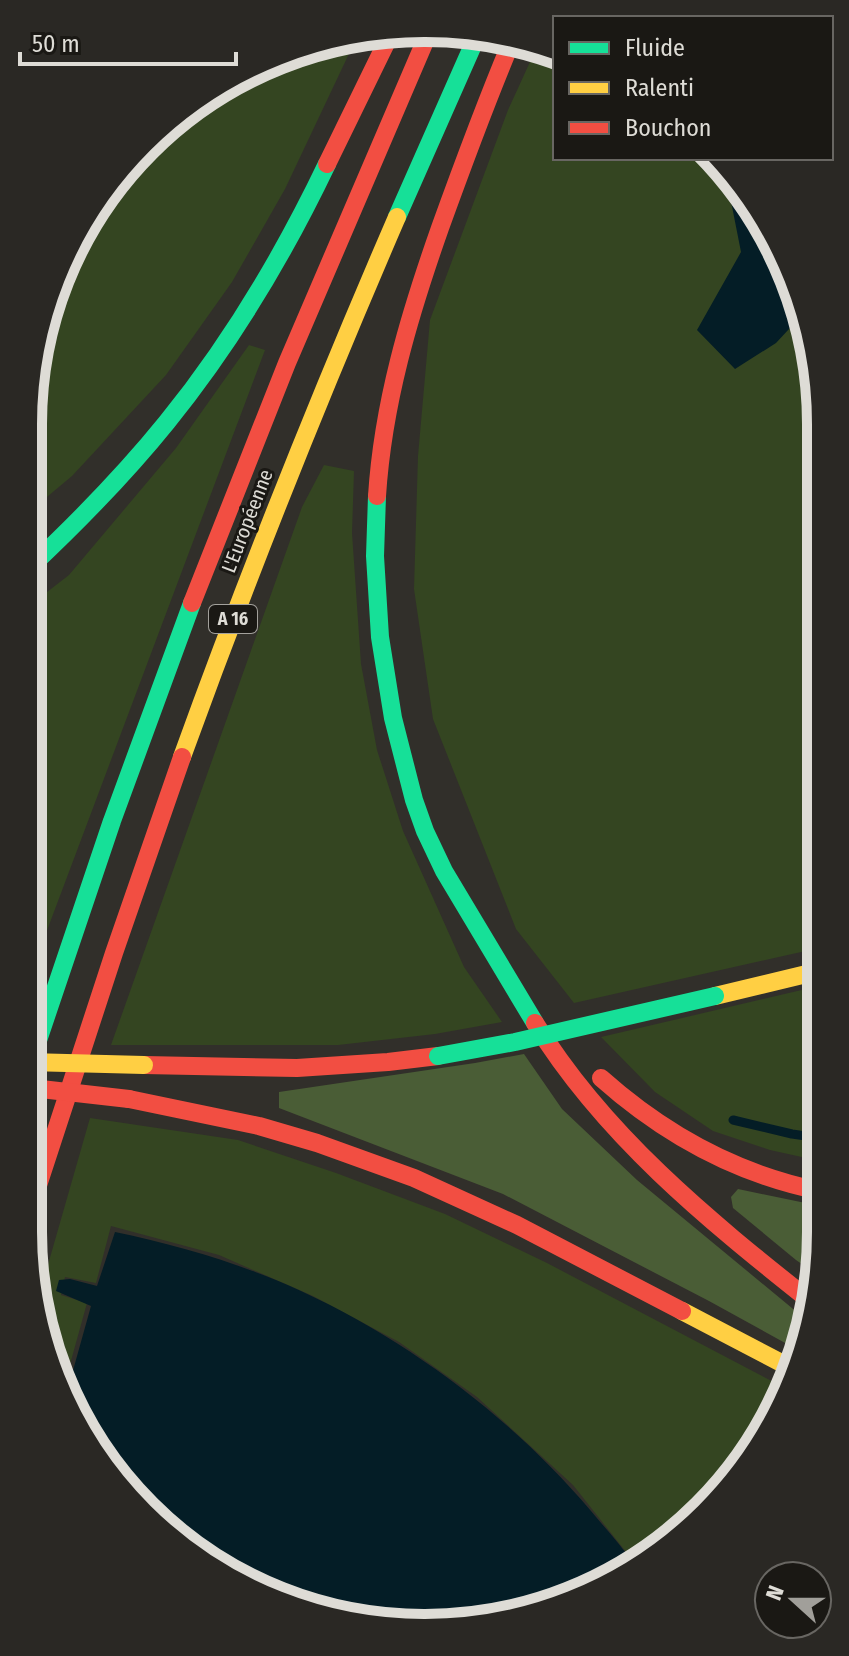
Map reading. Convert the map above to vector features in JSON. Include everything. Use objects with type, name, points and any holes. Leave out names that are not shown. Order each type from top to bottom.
[{"type":"highway","name":"L'Européenne","points":[[42,1027],[127,779],[221,529],[309,310],[425,42]]},
{"type":"highway","points":[[42,556],[89,511],[160,430],[250,305],[296,226],[385,44]]},
{"type":"highway","name":"L'Européenne","points":[[42,1173],[131,898],[251,570],[395,219],[473,45]]},
{"type":"highway","points":[[508,51],[432,251],[394,374],[380,460],[374,561],[383,675],[409,784],[429,840],[553,1051],[617,1129],[664,1177],[710,1220],[802,1294]]},
{"type":"highway","points":[[42,546],[89,511]]},
{"type":"highway","points":[[486,941],[547,1023],[613,1089],[643,1113],[713,1156],[780,1182],[807,1188]]},
{"type":"highway","points":[[42,1062],[297,1068],[388,1062],[515,1042],[807,974]]},
{"type":"highway","points":[[42,1090],[129,1099],[209,1114],[274,1130],[366,1159],[517,1225],[783,1364]]},
{"type":"green space","points":[[351,49],[285,189],[232,282],[166,375],[72,476],[42,501],[45,375],[62,302],[81,255],[106,212],[154,154],[212,106],[278,71]]},
{"type":"green space","points":[[532,58],[553,64],[553,160],[701,160],[743,212],[768,255],[794,326],[806,399],[807,951],[574,1003],[516,929],[433,719],[414,589],[418,456],[430,320],[508,110]]},
{"type":"green space","points":[[249,345],[265,350],[42,944],[42,596],[69,575],[176,448]]},
{"type":"green space","points":[[324,465],[354,471],[352,533],[361,664],[377,750],[403,831],[464,967],[502,1022],[435,1034],[338,1045],[111,1045],[302,507]]},
{"type":"green space","points":[[807,989],[807,1158],[770,1150],[713,1131],[655,1092],[601,1037]]},
{"type":"green space","points":[[524,1054],[562,1109],[637,1180],[798,1313],[790,1345],[503,1194],[279,1108],[279,1092]]},
{"type":"green space","points":[[90,1118],[238,1140],[445,1214],[547,1263],[776,1383],[743,1444],[712,1484],[677,1519],[629,1555],[573,1485],[477,1397],[399,1342],[313,1296],[219,1255],[111,1226],[96,1283],[65,1277],[61,1295],[87,1303],[68,1371],[55,1330],[45,1276]]},
{"type":"green space","points":[[738,1189],[807,1203],[805,1266],[733,1208],[731,1197]]},
{"type":"water","points":[[730,194],[768,255],[793,324],[776,343],[735,369],[697,330],[741,252]]},
{"type":"water","points":[[115,1232],[186,1249],[256,1272],[342,1311],[421,1359],[494,1414],[561,1477],[628,1556],[594,1575],[547,1594],[499,1607],[450,1613],[399,1613],[350,1607],[302,1594],[255,1575],[212,1550],[172,1519],[137,1484],[93,1423],[71,1378],[91,1306],[56,1291],[59,1280],[70,1279],[97,1286]]},
{"type":"waterway","points":[[733,1120],[807,1136]]},
{"type":"traffic: fast","points":[[397,217],[473,45]]},
{"type":"traffic: fast","points":[[42,555],[118,479],[213,361],[254,298],[327,164]]},
{"type":"traffic: fast","points":[[377,496],[375,556],[380,637],[393,718],[414,800],[444,871],[535,1023]]},
{"type":"traffic: fast","points":[[42,1028],[112,821],[192,603]]},
{"type":"traffic: fast","points":[[438,1056],[515,1042],[715,996]]},
{"type":"traffic: slow","points":[[182,757],[285,486],[397,217]]},
{"type":"traffic: slow","points":[[715,996],[807,974]]},
{"type":"traffic: slow","points":[[42,1062],[144,1065]]},
{"type":"traffic: slow","points":[[682,1311],[783,1364]]},
{"type":"traffic: jam","points":[[192,603],[287,363],[425,42]]},
{"type":"traffic: jam","points":[[327,164],[386,44]]},
{"type":"traffic: jam","points":[[377,496],[391,394],[408,327],[440,228],[508,51]]},
{"type":"traffic: jam","points":[[42,1173],[182,757]]},
{"type":"traffic: jam","points":[[535,1023],[562,1064],[625,1139],[696,1206],[802,1294]]},
{"type":"traffic: jam","points":[[144,1065],[297,1068],[438,1056]]},
{"type":"traffic: jam","points":[[601,1078],[650,1117],[703,1150],[759,1174],[807,1188]]},
{"type":"traffic: jam","points":[[42,1089],[129,1099]]},
{"type":"traffic: jam","points":[[129,1099],[259,1126],[414,1178],[517,1225],[682,1311]]}]
